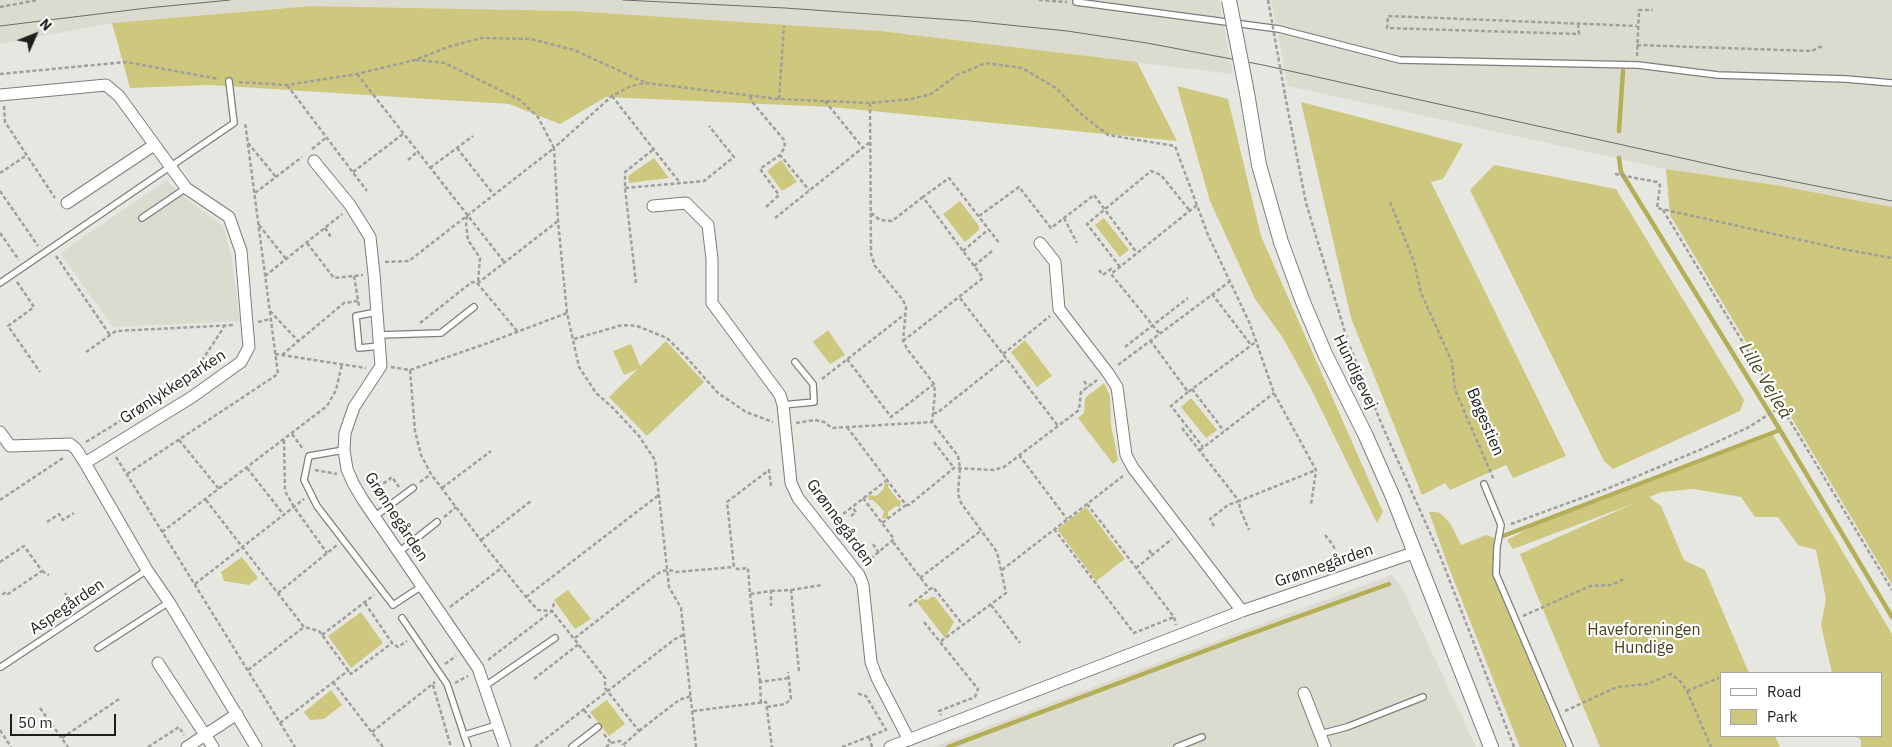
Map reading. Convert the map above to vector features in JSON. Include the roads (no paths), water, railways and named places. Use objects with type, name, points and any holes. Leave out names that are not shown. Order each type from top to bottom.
[{"type":"street","name":"Hundigevej","points":[[1229,0],[1259,165],[1281,242],[1322,345],[1365,434],[1416,552],[1492,747]]},
{"type":"street","name":"Grønlykkeparken","points":[[2,95],[106,85],[119,96],[186,188],[229,217],[241,251],[249,347],[241,362],[192,397],[85,463]]},
{"type":"street","points":[[62,201],[154,145]]},
{"type":"street","points":[[314,161],[351,207],[370,237],[379,340]]},
{"type":"street","name":"Grønnegården","points":[[653,206],[686,203],[708,225],[712,259],[712,303],[780,395],[783,405],[791,484],[798,498],[859,575],[863,585],[871,662],[877,678],[909,740]]},
{"type":"street","points":[[1040,243],[1055,262],[1059,309],[1117,387],[1126,455],[1133,468],[1242,611]]},
{"type":"street","name":"Grønnegården","points":[[379,340],[380,368],[354,407],[345,433],[344,450],[347,469],[352,483],[374,517],[478,668],[505,747]]},
{"type":"street","points":[[0,432],[10,446],[70,444],[76,449],[147,570],[169,602],[256,747]]},
{"type":"street","name":"Grønnegården","points":[[890,747],[1242,611],[1416,552]]},
{"type":"street","points":[[158,663],[213,747]]},
{"type":"street","points":[[1304,693],[1325,747]]},
{"type":"street","points":[[189,746],[236,714]]},
{"type":"lane","points":[[1076,2],[1279,29],[1400,60],[1638,65],[1718,75],[1846,79],[1892,83]]},
{"type":"lane","points":[[0,283],[234,123],[229,81]]},
{"type":"lane","points":[[142,218],[186,188]]},
{"type":"lane","points":[[377,312],[356,316],[360,348],[379,340],[407,333],[441,333],[474,307]]},
{"type":"lane","points":[[783,405],[814,402],[813,384],[795,362]]},
{"type":"lane","points":[[344,450],[308,456],[304,480],[317,506],[393,605],[422,586]]},
{"type":"lane","points":[[1484,484],[1501,525],[1496,574],[1514,620],[1570,747]]},
{"type":"lane","points":[[374,517],[412,488]]},
{"type":"lane","points":[[399,552],[438,522]]},
{"type":"lane","name":"Aspegården","points":[[1,666],[147,570]]},
{"type":"lane","points":[[98,648],[169,602]]},
{"type":"lane","points":[[402,618],[448,687],[468,747]]},
{"type":"lane","points":[[485,686],[555,638]]},
{"type":"lane","points":[[1320,734],[1347,727],[1423,697]]},
{"type":"lane","points":[[464,735],[497,725]]},
{"type":"lane","points":[[572,747],[598,727]]},
{"type":"lane","points":[[1177,747],[1202,737]]},
{"type":"waterway","name":"Lille Vejleå","points":[[1619,131],[1623,71]]},
{"type":"waterway","name":"Lille Vejleå","points":[[1619,158],[1621,172],[1780,430],[1892,617]]},
{"type":"waterway","points":[[1503,536],[1780,430]]},
{"type":"waterway","points":[[948,747],[1389,584]]},
{"type":"tram line","points":[[0,26],[230,0]]},
{"type":"tram line","points":[[623,0],[785,8],[970,21],[1067,31],[1147,43],[1263,65],[1731,169],[1892,201]]},
{"type":"park label","name":"Haveforeningen Hundige","points":[[1644,639]]}]
